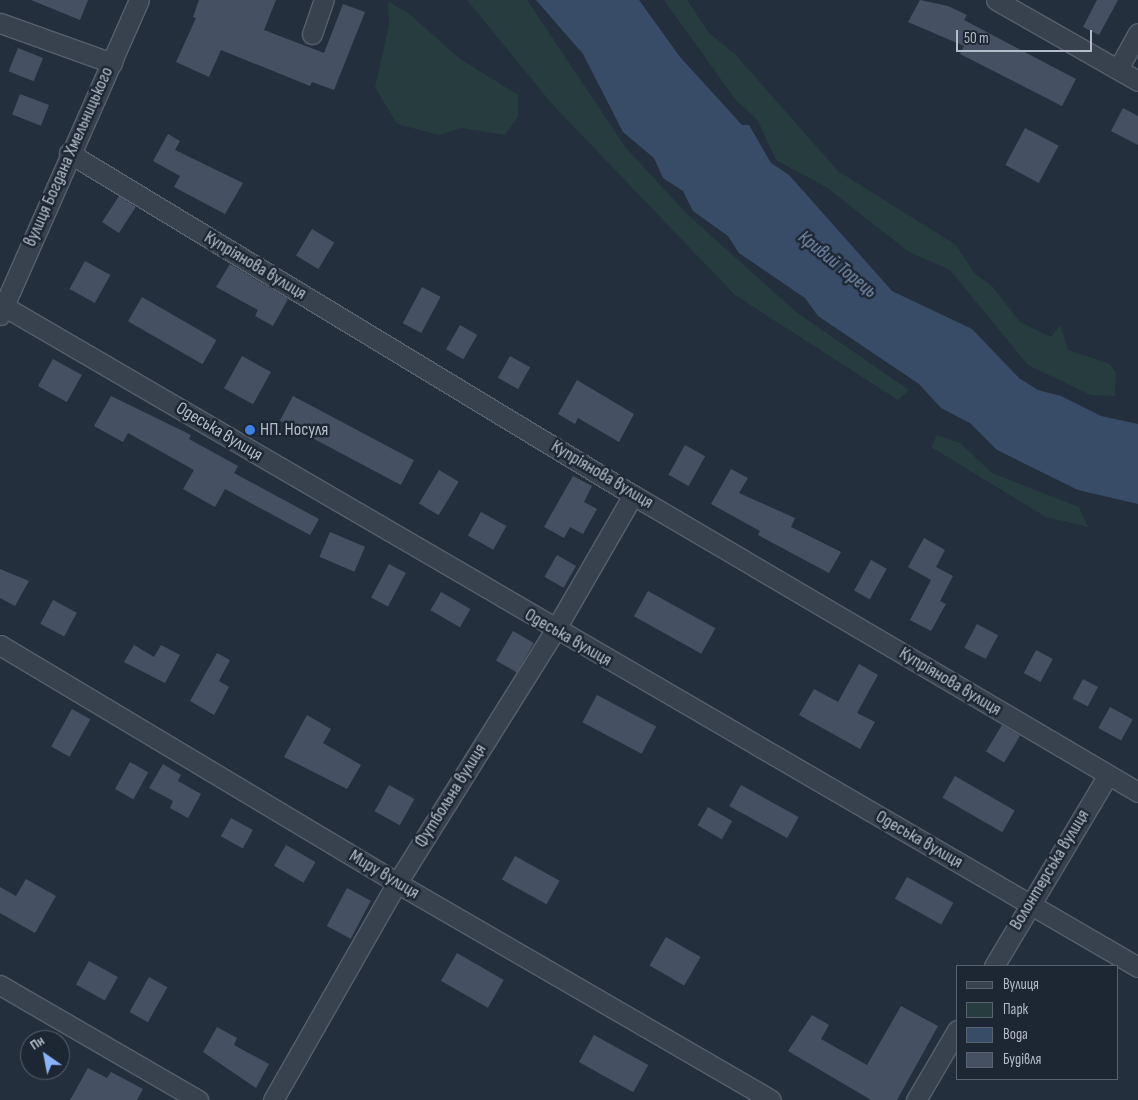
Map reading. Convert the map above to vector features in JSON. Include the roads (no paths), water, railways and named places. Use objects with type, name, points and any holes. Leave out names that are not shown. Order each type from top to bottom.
[{"type":"street","name":"вулиця Богдана Хмельницького","points":[[1,308],[139,0]]},
{"type":"street","points":[[312,34],[324,0]]},
{"type":"street","points":[[996,0],[1138,81]]},
{"type":"street","points":[[0,23],[112,63]]},
{"type":"street","points":[[1118,69],[1138,33]]},
{"type":"street","name":"Купріянова вулиця","points":[[69,153],[633,494],[1138,792]]},
{"type":"street","name":"Одеська вулиця","points":[[1,308],[1138,967]]},
{"type":"street","name":"Футбольна вулиця","points":[[273,1100],[397,884],[555,630],[633,494]]},
{"type":"street","name":"Миру вулиця","points":[[0,645],[397,884],[771,1100]]},
{"type":"street","name":"Волонтерська вулиця","points":[[995,965],[1108,775]]},
{"type":"street","points":[[0,985],[198,1100]]},
{"type":"street","points":[[916,1100],[956,1032]]},
{"type":"water","name":"Кривий Торець","points":[[536,0],[639,0],[680,57],[742,125],[749,125],[771,163],[789,175],[892,291],[972,329],[1019,378],[1038,390],[1061,396],[1101,416],[1138,424],[1138,504],[1078,490],[997,450],[970,423],[941,408],[919,384],[818,316],[805,298],[739,253],[728,236],[693,211],[683,191],[663,178],[654,158],[623,132],[583,54]]},
{"type":"place","name":"НП. Носуля","points":[[250,430]]}]
